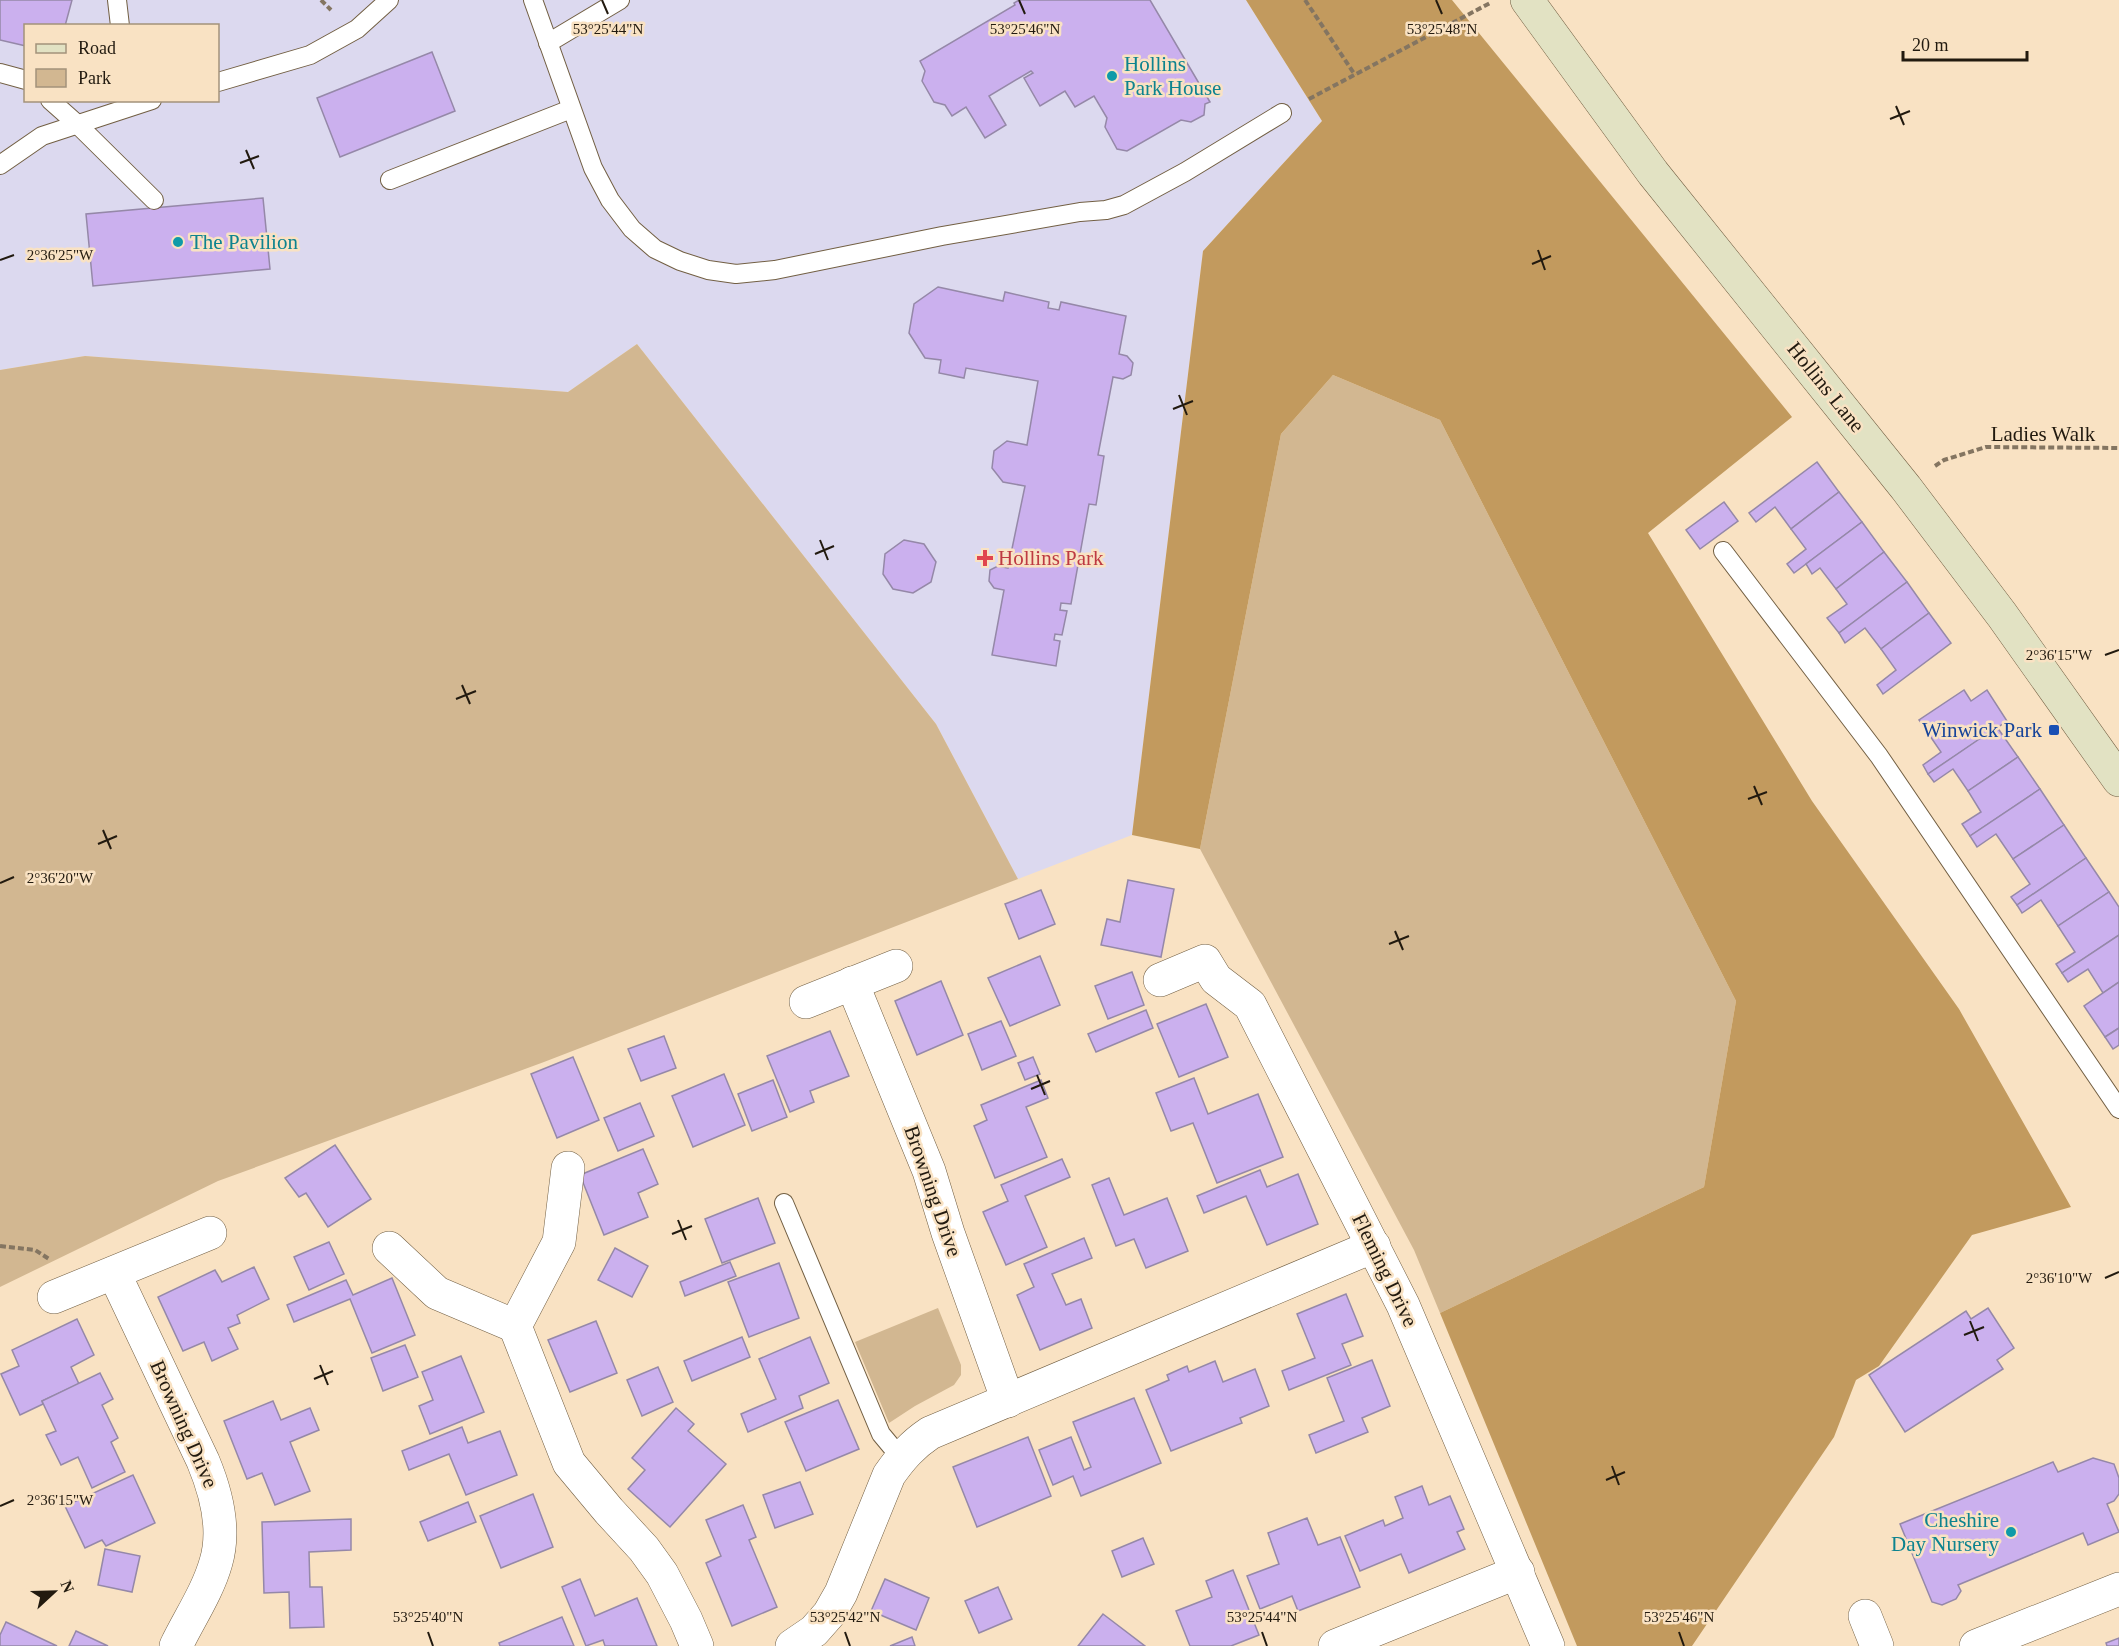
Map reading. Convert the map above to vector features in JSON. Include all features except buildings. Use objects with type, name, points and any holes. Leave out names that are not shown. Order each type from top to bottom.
[{"type":"street","name":"Hollins Lane","points":[[1527,0],[1653,173],[1906,488],[2002,615],[2119,780]]},
{"type":"street","name":"Fleming Drive","points":[[1160,980],[1205,961],[1216,979],[1250,1005],[1404,1305],[1548,1646]]},
{"type":"street","points":[[806,1002],[896,966]]},
{"type":"street","name":"Browning Drive","points":[[852,983],[929,1171],[948,1233],[1008,1401]]},
{"type":"street","points":[[515,1326],[559,1242],[568,1167]]},
{"type":"street","points":[[54,1297],[210,1233]]},
{"type":"street","points":[[792,1646],[814,1631],[829,1614],[842,1593],[889,1475],[914,1444],[930,1433],[1374,1246]]},
{"type":"street","points":[[389,1248],[437,1293],[515,1326],[569,1463],[644,1549],[662,1574],[697,1646]]},
{"type":"street","name":"Browning Drive","points":[[114,1273],[203,1461],[215,1489],[219,1513],[217,1560],[176,1646]]},
{"type":"street","points":[[1335,1646],[1518,1572]]},
{"type":"street","points":[[1976,1646],[2119,1589]]},
{"type":"street","points":[[1865,1616],[1877,1646]]},
{"type":"lane","points":[[117,0],[120,24]]},
{"type":"lane","points":[[219,82],[310,55],[357,29],[389,0]]},
{"type":"lane","points":[[533,0],[593,168],[610,200],[632,229],[656,249],[680,261],[708,270],[736,274],[775,270],[942,236],[1080,212],[1106,210],[1124,205],[1185,172],[1282,113]]},
{"type":"lane","points":[[548,43],[620,0]]},
{"type":"lane","points":[[0,73],[24,79]]},
{"type":"lane","points":[[52,102],[154,200]]},
{"type":"lane","points":[[0,165],[42,136],[141,102]]},
{"type":"lane","points":[[390,180],[571,109]]},
{"type":"lane","points":[[1724,551],[1879,756],[2119,1109]]},
{"type":"lane","points":[[784,1203],[881,1434],[901,1458]]},
{"type":"path","points":[[1305,0],[1355,75]]},
{"type":"path","points":[[1282,113],[1495,1]]},
{"type":"path","name":"Ladies Walk","points":[[1906,488],[1944,460],[1986,447],[2119,448]]},
{"type":"shaded area","name":"Hollins Park","points":[[0,0],[1246,0],[1322,121],[1203,251],[1132,835],[1018,879],[936,724],[637,344],[568,392],[85,356],[0,370]]},
{"type":"shaded area","points":[[1246,0],[1452,0],[1792,417],[1648,533],[1812,801],[1959,1009],[2071,1207],[1972,1235],[1879,1366],[1856,1380],[1834,1437],[1692,1646],[1577,1646],[1440,1313],[1704,1187],[1736,1001],[1440,420],[1333,375],[1281,434],[1200,849],[1132,835],[1203,251],[1322,121]]},
{"type":"green space","points":[[637,344],[936,724],[1018,879],[544,1062],[218,1181],[0,1287],[0,370],[85,356],[568,392]]},
{"type":"green space","points":[[1333,375],[1440,420],[1736,1001],[1704,1187],[1440,1313],[1414,1250],[1200,849],[1281,434]]},
{"type":"green space","points":[[938,1308],[961,1365],[961,1375],[954,1385],[889,1423],[855,1342]]},
{"type":"place","name":"Hollins Park House","points":[[1112,76]]},
{"type":"place","name":"The Pavilion","points":[[178,242]]},
{"type":"place","name":"Hollins Park","points":[[985,558]]},
{"type":"place","name":"Winwick Park","points":[[2054,730]]},
{"type":"place","name":"Cheshire Day Nursery","points":[[2011,1532]]}]
